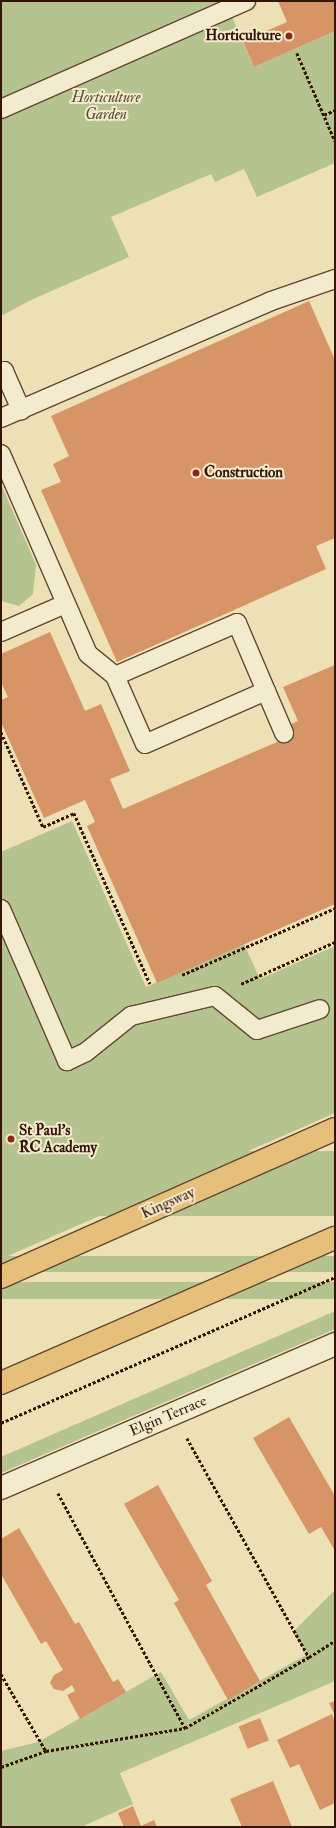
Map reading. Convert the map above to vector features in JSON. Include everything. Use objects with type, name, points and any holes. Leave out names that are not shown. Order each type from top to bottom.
[{"type":"highway","name":"Kingsway","points":[[1,1278],[335,1129]]},
{"type":"highway","points":[[1,1383],[335,1238]]},
{"type":"street","name":"Elgin Terrace","points":[[1,1488],[335,1344]]},
{"type":"lane","points":[[1,109],[246,1]]},
{"type":"lane","points":[[1,418],[271,301],[335,279]]},
{"type":"lane","points":[[1,371],[4,371],[21,410]]},
{"type":"lane","points":[[1,454],[88,654],[116,676],[145,744],[266,692]]},
{"type":"lane","points":[[4,625],[66,604]]},
{"type":"lane","points":[[116,676],[237,623],[284,733]]},
{"type":"lane","points":[[1,909],[67,1061],[86,1052],[131,1016],[214,996],[257,1030],[320,1009]]},
{"type":"path","points":[[297,53],[335,141]]},
{"type":"path","points":[[324,115],[335,110]]},
{"type":"path","points":[[1,732],[43,827],[74,813],[152,988]]},
{"type":"path","points":[[181,975],[335,908]]},
{"type":"path","points":[[214,996],[335,942]]},
{"type":"path","points":[[1,1423],[335,1277]]},
{"type":"path","points":[[173,1414],[309,1657]]},
{"type":"path","points":[[45,1469],[185,1728]]},
{"type":"path","points":[[1,1767],[46,1751],[185,1728],[335,1641]]},
{"type":"path","points":[[1,1674],[46,1751]]},
{"type":"green space","name":"Horticulture Garden","points":[[1,1],[225,1],[254,67],[335,31],[335,163],[257,197],[244,169],[215,182],[211,174],[111,217],[129,257],[31,300],[1,316]]},
{"type":"green space","points":[[1,484],[36,565],[33,594],[19,606],[1,601]]},
{"type":"green space","points":[[72,821],[146,987],[244,944],[260,979],[335,946],[335,1113],[1,1259],[1,852]]},
{"type":"green space","points":[[1,1151],[335,1151],[335,1216],[1,1216]]},
{"type":"green space","points":[[1,1256],[335,1256],[335,1272],[1,1272]]},
{"type":"green space","points":[[1,1282],[335,1282],[335,1299],[1,1299]]},
{"type":"green space","points":[[335,1311],[335,1329],[1,1473],[1,1457]]},
{"type":"green space","points":[[335,1590],[335,1681],[120,1773],[133,1804],[81,1827],[1,1827],[1,1751],[38,1742],[161,1672],[189,1720],[306,1655],[293,1632]]},
{"type":"building","name":"Horticulture","points":[[278,1],[335,1],[335,31],[254,67],[243,41],[287,22]]},
{"type":"building","name":"Construction","points":[[309,301],[335,360],[335,538],[316,546],[326,569],[117,662],[41,490],[61,482],[53,464],[69,456],[51,416]]},
{"type":"building","points":[[50,632],[85,711],[101,704],[130,771],[110,779],[123,809],[293,735],[289,725],[298,721],[283,687],[335,665],[335,904],[157,983],[87,826],[95,822],[85,800],[44,818],[1,722],[1,700],[8,697],[1,682],[1,654]]},
{"type":"building","points":[[289,1417],[335,1496],[335,1551],[321,1527],[309,1534],[253,1438]]},
{"type":"building","points":[[158,1485],[212,1581],[206,1585],[260,1681],[228,1700],[174,1603],[179,1600],[124,1504]]},
{"type":"building","points":[[19,1528],[75,1624],[79,1622],[113,1682],[118,1679],[126,1692],[80,1719],[67,1695],[75,1691],[72,1685],[63,1691],[54,1689],[50,1683],[54,1675],[63,1670],[46,1641],[41,1644],[1,1574],[1,1539]]},
{"type":"building","points":[[335,1701],[335,1716],[329,1703]]},
{"type":"building","points":[[332,1714],[335,1722],[335,1803],[320,1810],[299,1764],[290,1768],[277,1740]]},
{"type":"building","points":[[260,1718],[269,1740],[248,1749],[239,1727]]},
{"type":"building","points":[[273,1781],[292,1827],[242,1827],[230,1799]]},
{"type":"building","points":[[133,1806],[141,1826],[154,1820],[157,1827],[124,1827],[118,1813]]},
{"type":"place","name":"Horticulture","points":[[289,36]]},
{"type":"place","name":"Construction","points":[[196,473]]},
{"type":"place","name":"St Paul's RC Academy","points":[[11,1139]]}]
